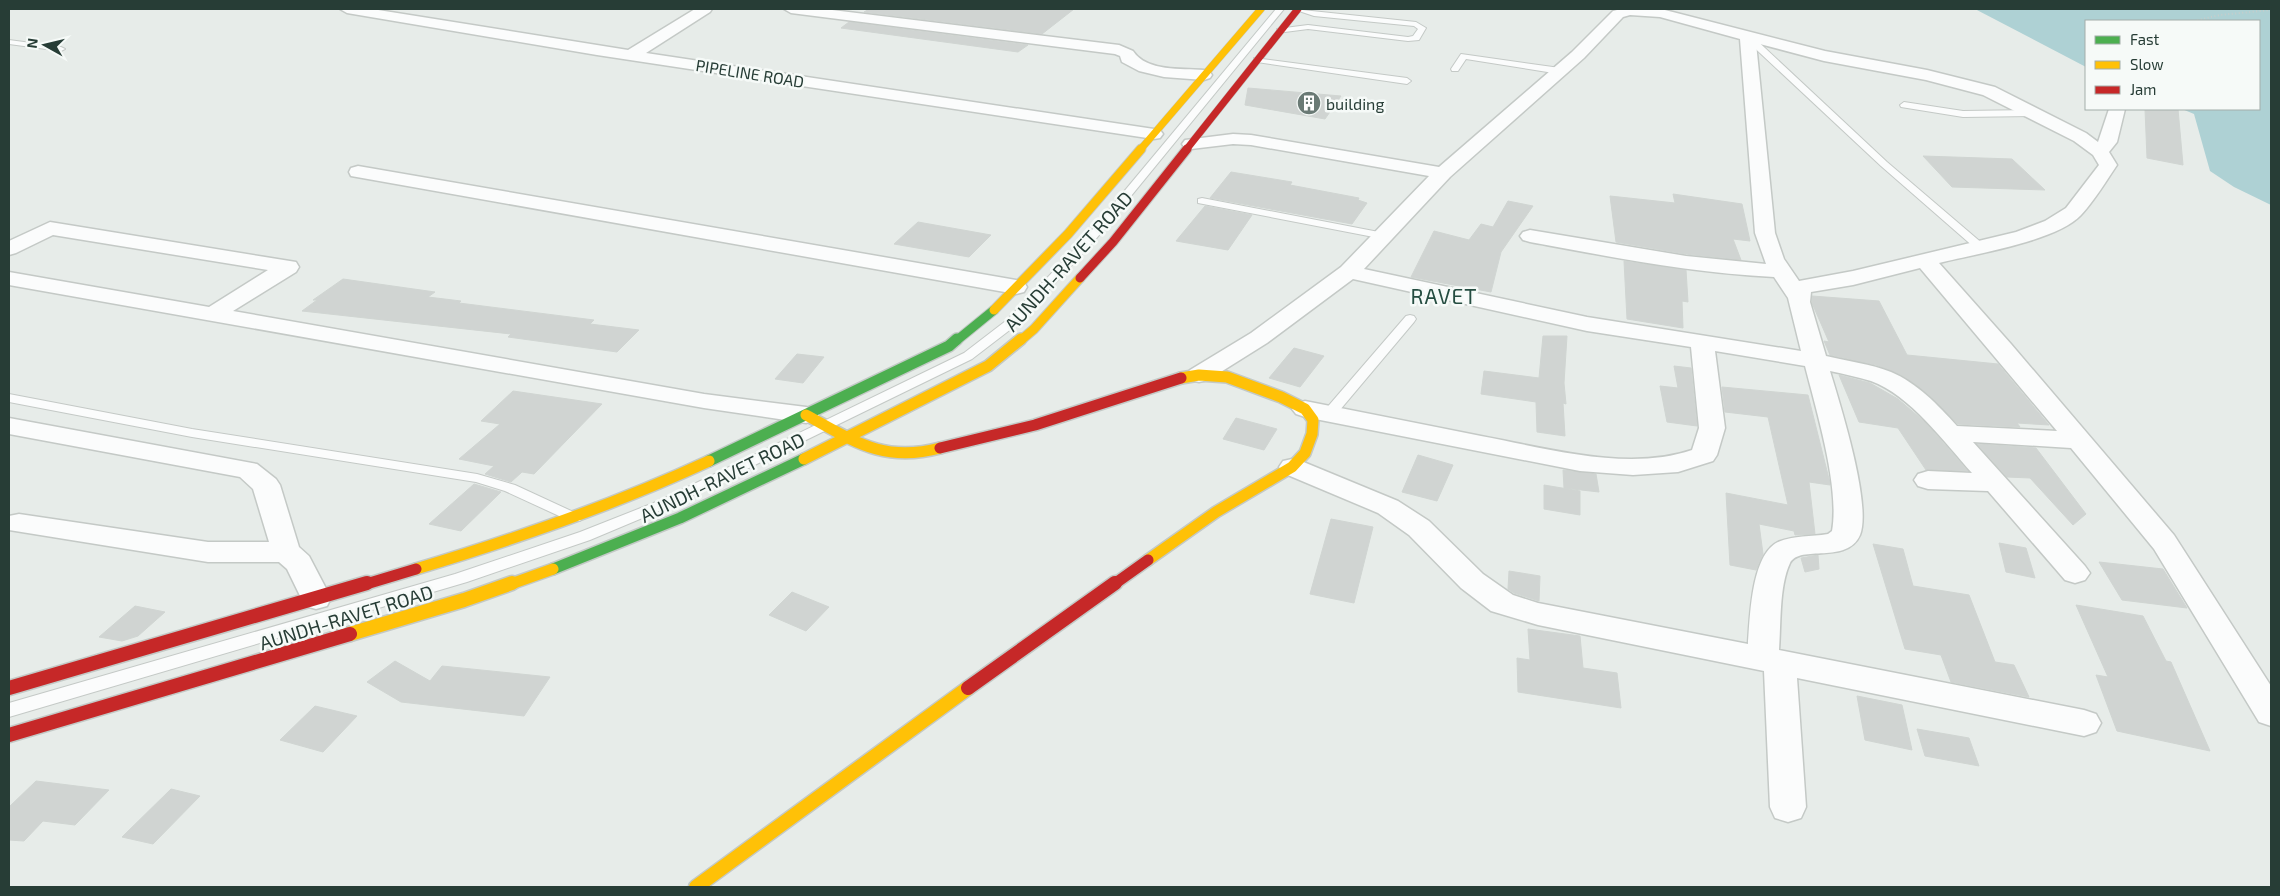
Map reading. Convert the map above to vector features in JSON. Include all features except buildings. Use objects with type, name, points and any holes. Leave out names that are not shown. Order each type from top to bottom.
[{"type":"main road","name":"AUNDH-RAVET ROAD","points":[[9,688],[457,557],[575,518],[652,488],[949,346],[987,317],[1068,234],[1261,9]]},
{"type":"main road","name":"AUNDH-RAVET ROAD","points":[[9,735],[464,600],[586,558],[679,520],[988,366],[1008,353],[1034,330],[1113,242],[1297,9]]},
{"type":"main road","points":[[696,887],[888,744],[1208,518],[1264,482],[1292,467],[1305,453],[1312,434],[1313,420],[1317,412],[1227,377],[1198,375],[1174,379],[1035,425],[914,454],[897,455],[882,452],[844,437],[806,414]]},
{"type":"street","name":"PIPELINE ROAD","points":[[347,9],[631,55],[1154,134]]},
{"type":"street","points":[[631,55],[705,9]]},
{"type":"street","points":[[791,9],[1112,49],[1127,54],[1128,59],[1133,64],[1147,68],[1204,75]]},
{"type":"street","points":[[1198,375],[1259,338],[1349,272],[1443,173],[1560,71],[1618,14],[1629,10],[1660,13],[1824,56],[1962,83],[1989,91],[2080,137],[2100,152],[2108,165],[2074,212],[2052,224],[2023,236],[1926,261],[1853,278],[1808,285],[1800,289],[1798,296]]},
{"type":"street","points":[[1748,37],[1765,233],[1773,260],[1798,296],[1845,480],[1849,524],[1846,534],[1839,540],[1793,547],[1780,553],[1774,565],[1770,583],[1772,661],[1788,807]]},
{"type":"street","points":[[2100,152],[2108,142],[2117,110]]},
{"type":"street","points":[[1191,144],[1233,139],[1250,140],[1443,173]]},
{"type":"street","points":[[358,172],[1016,287]]},
{"type":"street","points":[[9,249],[50,228],[288,267],[212,314]]},
{"type":"street","points":[[1530,236],[1664,260],[1734,269],[1780,271]]},
{"type":"street","points":[[1926,261],[2164,542],[2271,713]]},
{"type":"street","points":[[1349,272],[1586,324],[1814,360],[1862,370],[1895,383],[1925,406],[1996,483],[2075,574]]},
{"type":"street","points":[[9,279],[694,399],[806,414]]},
{"type":"street","points":[[1317,412],[1580,463],[1633,468],[1678,464],[1704,455],[1712,428],[1702,343]]},
{"type":"street","points":[[9,426],[248,470],[266,485],[286,552],[299,563],[316,598]]},
{"type":"street","points":[[1950,433],[2079,440]]},
{"type":"street","points":[[1292,467],[1388,507],[1420,528],[1472,581],[1502,603],[1538,614],[2084,722]]},
{"type":"street","points":[[1928,480],[1996,483]]},
{"type":"street","points":[[19,523],[208,552],[286,552]]},
{"type":"lane","points":[[9,710],[460,578],[585,536],[666,504],[968,356],[1010,323],[1090,238],[1280,9]]},
{"type":"lane","points":[[1280,30],[1308,27],[1408,39],[1416,38],[1422,28],[1416,24],[1314,14],[1297,9]]},
{"type":"lane","points":[[1748,37],[1884,164],[1979,246]]},
{"type":"lane","points":[[9,42],[61,50]]},
{"type":"lane","points":[[1455,69],[1464,56],[1560,71]]},
{"type":"lane","points":[[1256,60],[1408,81]]},
{"type":"lane","points":[[1904,105],[1963,114],[2033,113]]},
{"type":"lane","points":[[1202,201],[1384,236]]},
{"type":"lane","points":[[1317,412],[1410,319]]},
{"type":"lane","points":[[9,398],[192,433],[477,478],[510,488],[575,518]]},
{"type":"path","points":[[2198,20],[2220,15],[2271,10]]},
{"type":"water","points":[[1975,9],[2271,9],[2271,205],[2234,187],[2210,171],[2194,114],[2184,110],[2260,110],[2260,20],[2085,20],[2085,66]]},
{"type":"traffic: fast","points":[[709,461],[949,346],[994,310]]},
{"type":"traffic: fast","points":[[553,569],[617,545],[680,518],[804,459]]},
{"type":"traffic: slow","points":[[994,310],[1068,234],[1261,9]]},
{"type":"traffic: slow","points":[[804,459],[988,366],[1034,329],[1080,278]]},
{"type":"traffic: slow","points":[[1148,560],[1216,512],[1292,467],[1305,453],[1312,434],[1313,420],[1305,409],[1281,397],[1227,377],[1199,375],[1181,378]]},
{"type":"traffic: slow","points":[[806,415],[844,436],[885,452],[914,454],[940,448]]},
{"type":"traffic: slow","points":[[416,569],[564,521],[637,493],[709,461]]},
{"type":"traffic: slow","points":[[350,634],[464,600],[553,569]]},
{"type":"traffic: slow","points":[[696,887],[968,688]]},
{"type":"traffic: jam","points":[[1080,278],[1113,242],[1298,9]]},
{"type":"traffic: jam","points":[[940,448],[1035,425],[1181,378]]},
{"type":"traffic: jam","points":[[968,688],[1148,560]]},
{"type":"traffic: jam","points":[[9,688],[416,569]]},
{"type":"traffic: jam","points":[[9,735],[350,634]]},
{"type":"place","name":"building","points":[[1309,103]]},
{"type":"district","name":"RAVET","points":[[1444,295]]}]
